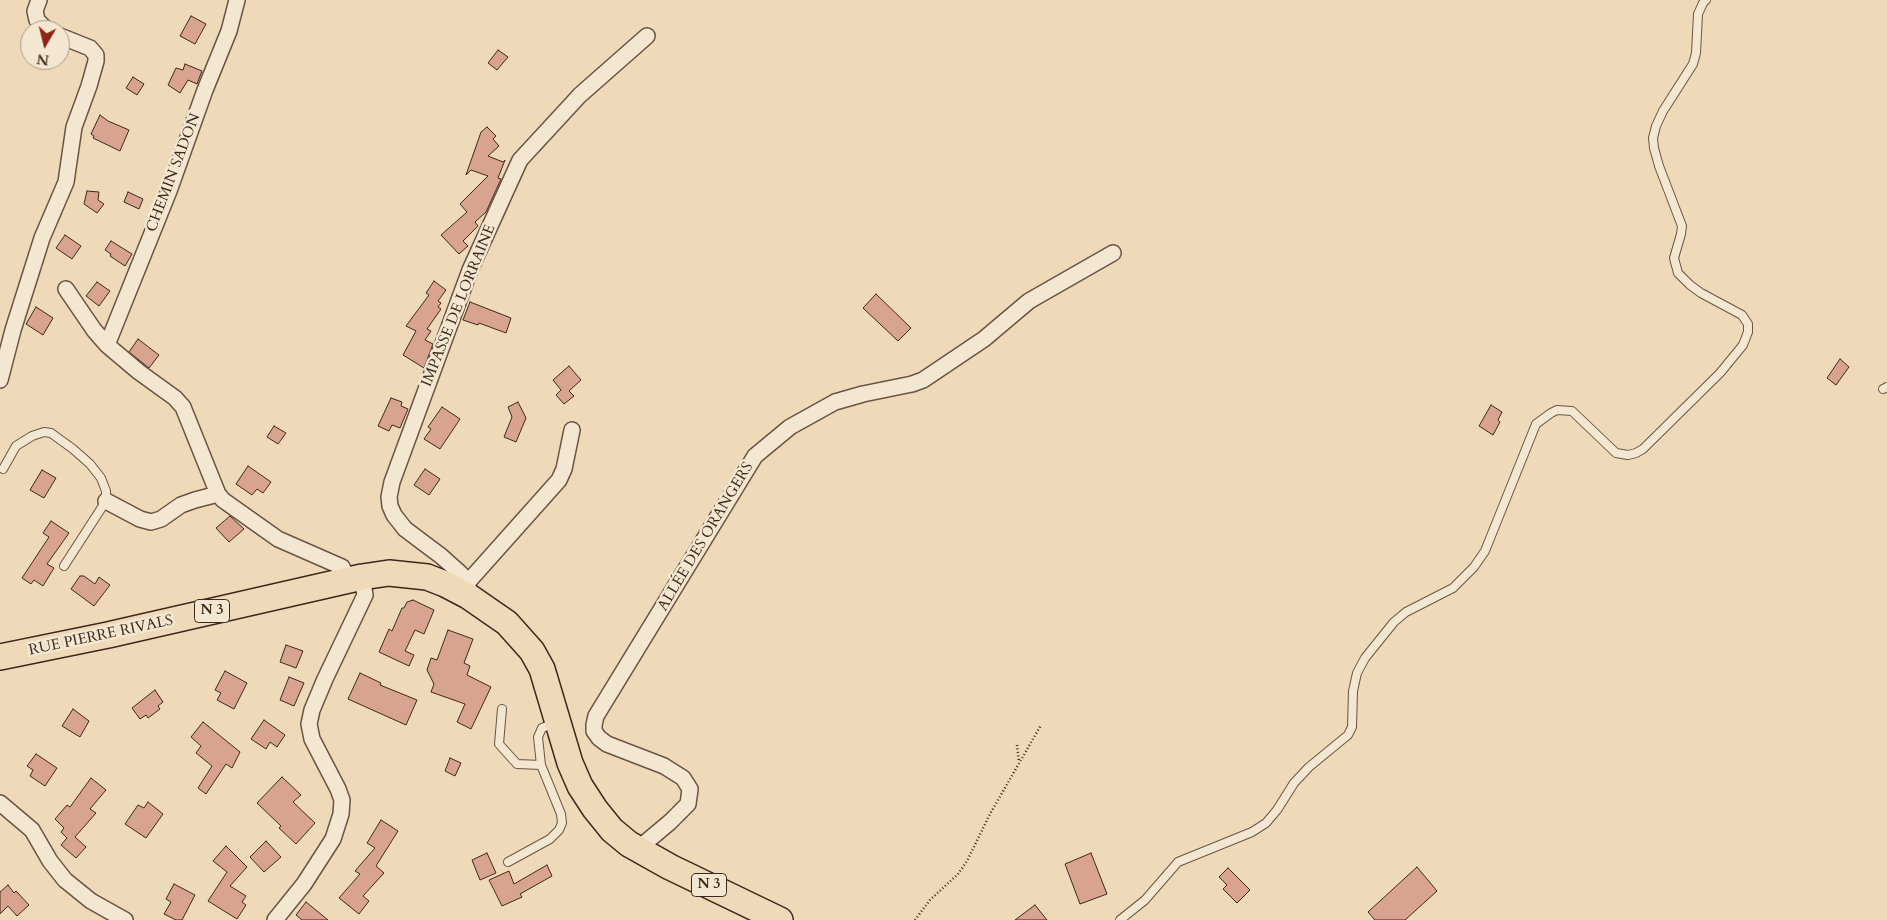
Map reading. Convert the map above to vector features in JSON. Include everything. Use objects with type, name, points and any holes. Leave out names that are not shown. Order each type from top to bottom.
[{"type":"main road","name":"RUE PIERRE RIVALS","points":[[0,657],[90,639],[355,578],[390,573],[427,578],[468,589],[507,623],[532,651],[542,669],[570,763],[580,786],[612,830],[670,867],[780,920]]},
{"type":"street","points":[[37,20],[35,11],[39,0]]},
{"type":"street","name":"CHEMIN SADON","points":[[107,345],[170,191],[229,31],[237,0]]},
{"type":"street","name":"IMPASSE DE LORRAINE","points":[[468,589],[442,556],[405,529],[394,515],[389,497],[392,482],[470,270],[520,160],[580,95],[648,36]]},
{"type":"street","points":[[0,380],[12,330],[42,238],[66,182],[74,127],[96,61],[96,55],[90,48],[70,40]]},
{"type":"street","name":"ALLÉE DES ORANGERS","points":[[639,848],[688,804],[690,789],[683,778],[664,766],[607,744],[599,738],[594,731],[596,716],[755,456],[790,427],[835,402],[923,380],[984,339],[1029,301],[1113,253]]},
{"type":"street","points":[[66,289],[94,330],[107,345],[139,372],[175,398],[184,408],[218,494],[223,500],[278,539],[342,567],[355,578],[365,595],[325,679],[312,710],[309,724],[312,739],[326,763],[340,794],[342,800],[341,814],[333,839],[304,884],[275,920]]},
{"type":"street","points":[[468,589],[559,480],[564,469],[572,430]]},
{"type":"street","points":[[106,502],[140,519],[151,522],[161,519],[181,505],[218,494]]},
{"type":"street","points":[[0,802],[32,830],[50,860],[65,880],[91,901],[125,920]]},
{"type":"lane","points":[[1120,920],[1145,900],[1178,862],[1252,832],[1266,823],[1277,810],[1294,783],[1309,767],[1348,735],[1352,727],[1357,672],[1365,658],[1400,617],[1406,612],[1453,588],[1474,567],[1484,551],[1536,424],[1557,410],[1572,411],[1616,453],[1628,455],[1636,453],[1643,449],[1720,373],[1743,345],[1748,332],[1748,324],[1742,315],[1701,293],[1678,273],[1674,258],[1682,226],[1654,148],[1653,138],[1659,118],[1693,64],[1696,53],[1698,14],[1702,3],[1706,0]]},
{"type":"lane","points":[[4,469],[16,446],[32,436],[44,432],[51,433],[73,449],[90,464],[101,478],[106,490],[106,502],[64,566]]},
{"type":"lane","points":[[502,709],[499,744],[517,764],[540,765]]},
{"type":"lane","points":[[508,862],[550,839],[559,830],[562,823],[561,814],[540,765],[538,737],[542,728],[557,722]]},
{"type":"path","points":[[915,920],[930,900],[958,874],[1041,725]]},
{"type":"path","points":[[1017,746],[1019,764]]},
{"type":"building","points":[[191,16],[206,24],[195,44],[180,36]]},
{"type":"building","points":[[498,50],[508,57],[497,70],[488,63]]},
{"type":"building","points":[[185,64],[202,71],[197,84],[188,80],[180,93],[168,85],[176,68],[183,70]]},
{"type":"building","points":[[133,77],[144,84],[137,95],[126,88]]},
{"type":"building","points":[[100,115],[108,121],[129,130],[120,151],[93,138],[94,136],[91,134]]},
{"type":"building","points":[[487,127],[496,136],[493,139],[499,146],[488,156],[503,162],[505,160],[498,178],[501,179],[486,212],[475,222],[478,226],[463,241],[468,246],[459,254],[441,235],[467,212],[460,204],[488,176],[471,170],[466,175],[481,132]]},
{"type":"building","points":[[87,191],[99,192],[98,200],[104,204],[97,213],[84,204]]},
{"type":"building","points":[[128,192],[143,199],[139,209],[124,202]]},
{"type":"building","points":[[65,235],[81,246],[72,259],[56,248]]},
{"type":"building","points":[[111,241],[132,254],[125,266],[110,256],[111,254],[105,250]]},
{"type":"building","points":[[434,281],[446,290],[438,301],[441,303],[438,307],[441,309],[427,329],[431,331],[425,340],[433,344],[424,368],[403,355],[416,331],[406,326],[429,295],[426,293]]},
{"type":"building","points":[[97,282],[110,291],[99,306],[86,296]]},
{"type":"building","points":[[876,294],[911,328],[898,341],[863,308]]},
{"type":"building","points":[[470,302],[511,318],[506,333],[479,323],[478,325],[463,320]]},
{"type":"building","points":[[36,307],[53,318],[43,335],[26,324]]},
{"type":"building","points":[[138,339],[159,355],[149,368],[129,352]]},
{"type":"building","points":[[1840,359],[1849,367],[1836,385],[1827,378]]},
{"type":"building","points":[[569,366],[581,380],[569,391],[574,396],[564,404],[556,395],[561,390],[553,380]]},
{"type":"building","points":[[391,398],[402,402],[401,406],[408,409],[400,428],[392,425],[389,431],[378,426]]},
{"type":"building","points":[[518,402],[526,418],[516,442],[504,437],[512,417],[508,407]]},
{"type":"building","points":[[1491,405],[1502,412],[1498,420],[1500,422],[1493,435],[1479,426]]},
{"type":"building","points":[[442,407],[460,419],[440,449],[424,439],[431,429],[428,427]]},
{"type":"building","points":[[274,426],[286,433],[278,444],[267,437]]},
{"type":"building","points":[[248,466],[271,482],[263,493],[257,489],[252,495],[236,484]]},
{"type":"building","points":[[425,469],[440,479],[429,495],[414,485]]},
{"type":"building","points":[[42,470],[56,478],[44,498],[30,490]]},
{"type":"building","points":[[230,516],[244,529],[229,542],[216,528]]},
{"type":"building","points":[[51,521],[69,533],[47,564],[54,568],[43,586],[34,580],[31,584],[22,578],[49,537],[43,533]]},
{"type":"building","points":[[80,576],[84,576],[95,584],[99,577],[110,585],[94,606],[71,589]]},
{"type":"building","points":[[413,600],[434,610],[424,634],[415,630],[405,651],[414,655],[409,666],[379,652],[389,629],[392,631],[402,608],[404,608],[407,602]]},
{"type":"building","points":[[448,630],[473,639],[464,663],[470,666],[467,675],[491,687],[471,729],[457,722],[465,704],[431,692],[434,684],[427,670],[431,658],[437,660]]},
{"type":"building","points":[[286,645],[303,651],[296,668],[280,662]]},
{"type":"building","points":[[225,671],[247,683],[234,709],[217,700],[221,693],[215,690]]},
{"type":"building","points":[[360,673],[381,683],[380,685],[417,700],[406,725],[348,699]]},
{"type":"building","points":[[289,677],[304,683],[294,706],[280,700]]},
{"type":"building","points":[[155,690],[163,702],[158,706],[160,709],[148,718],[146,715],[140,719],[132,708]]},
{"type":"building","points":[[73,709],[89,721],[80,737],[62,726]]},
{"type":"building","points":[[264,720],[285,735],[277,747],[270,742],[266,749],[251,739]]},
{"type":"building","points":[[203,722],[240,752],[232,768],[226,764],[206,794],[198,788],[212,766],[196,753],[201,746],[191,737]]},
{"type":"building","points":[[36,754],[57,768],[45,786],[30,776],[33,770],[27,766]]},
{"type":"building","points":[[450,758],[461,763],[455,776],[445,771]]},
{"type":"building","points":[[282,777],[301,795],[293,802],[315,823],[296,844],[279,828],[281,826],[257,803]]},
{"type":"building","points":[[91,778],[106,790],[90,809],[96,813],[75,837],[86,847],[76,858],[61,845],[67,838],[61,832],[64,828],[55,819],[67,805],[70,807]]},
{"type":"building","points":[[148,802],[163,814],[146,838],[125,824],[138,805],[144,808]]},
{"type":"building","points":[[381,820],[398,831],[376,866],[384,873],[363,896],[369,901],[359,914],[339,898],[360,874],[355,871],[375,848],[367,843]]},
{"type":"building","points":[[266,841],[281,857],[264,872],[250,857]]},
{"type":"building","points":[[226,846],[247,867],[230,886],[246,896],[242,902],[246,905],[237,919],[208,901],[227,872],[213,861]]},
{"type":"building","points":[[487,853],[496,873],[480,880],[472,860]]},
{"type":"building","points":[[1091,853],[1107,894],[1080,904],[1065,864]]},
{"type":"building","points":[[547,865],[552,876],[520,894],[522,897],[502,906],[489,880],[509,871],[514,884]]},
{"type":"building","points":[[1417,867],[1437,891],[1405,920],[1375,920],[1368,912]]},
{"type":"building","points":[[1228,868],[1250,890],[1237,903],[1223,889],[1227,885],[1219,877]]},
{"type":"building","points":[[174,884],[195,895],[182,920],[176,920],[164,914],[171,902],[166,899]]},
{"type":"building","points":[[8,885],[14,893],[16,891],[29,905],[17,916],[8,906],[0,914],[0,892]]},
{"type":"building","points":[[306,902],[328,920],[302,920],[296,915]]},
{"type":"building","points":[[1035,905],[1047,920],[1015,920]]}]
